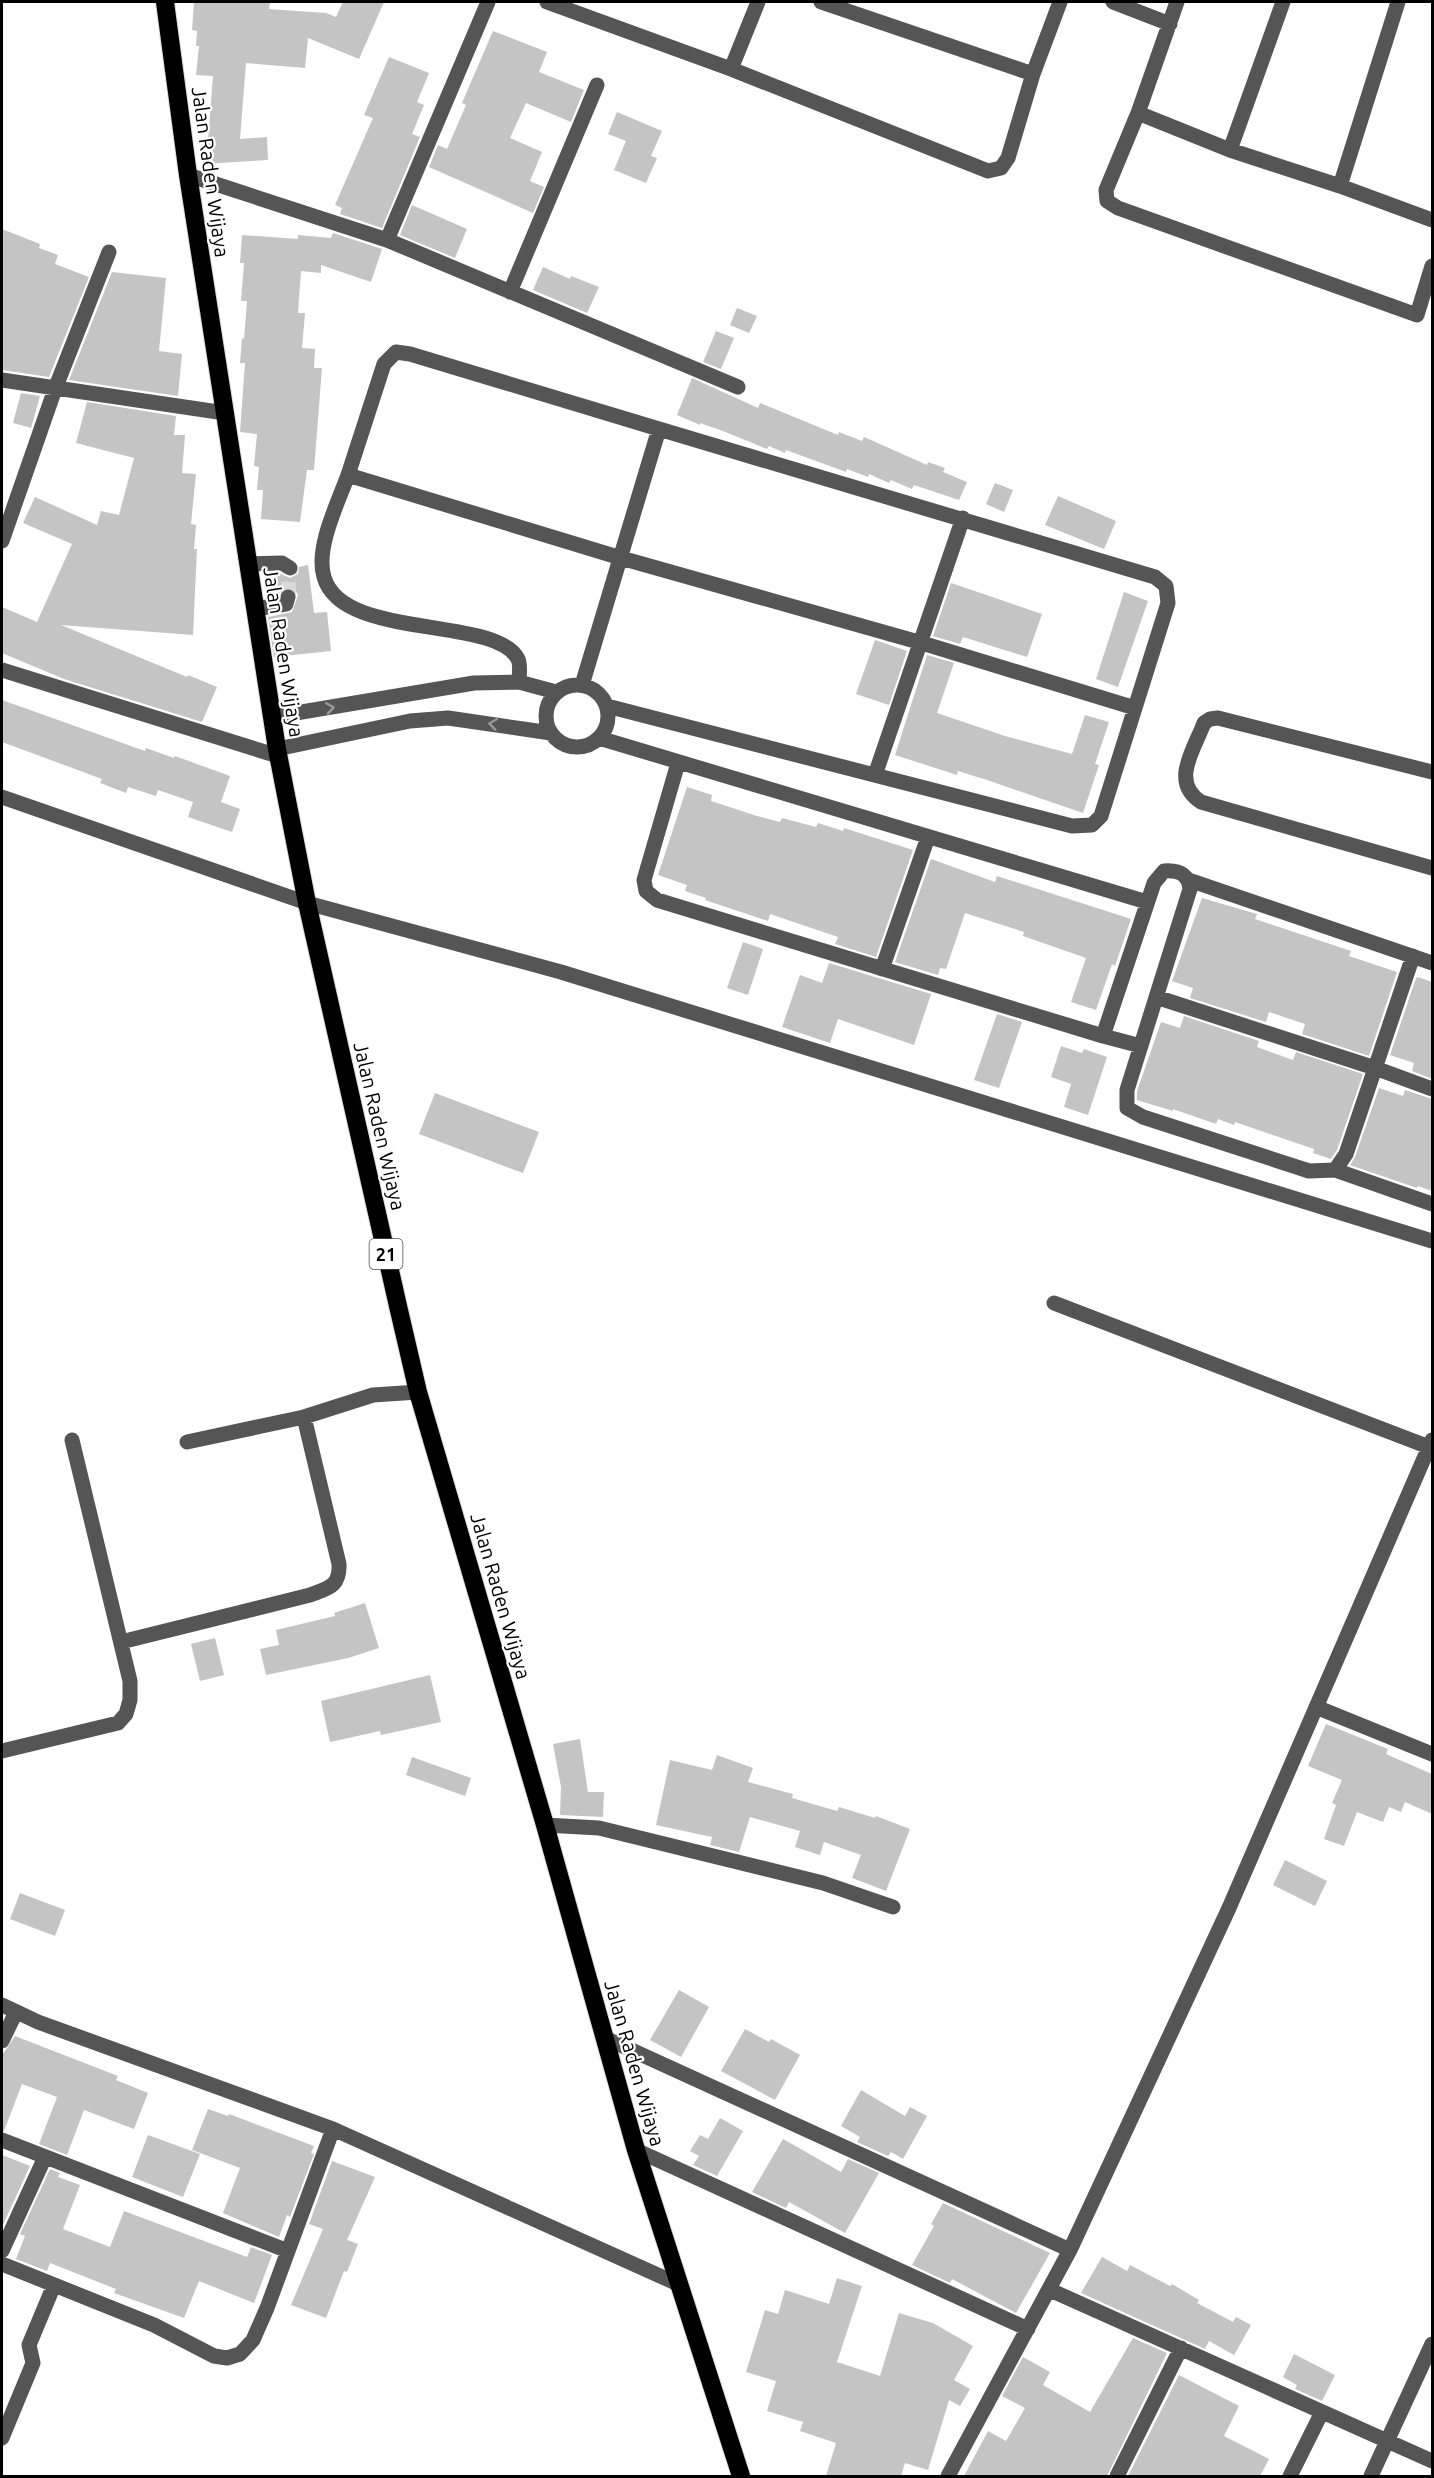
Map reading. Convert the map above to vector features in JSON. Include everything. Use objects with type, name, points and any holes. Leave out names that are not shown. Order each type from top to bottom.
[{"type":"highway","name":"Jalan Raden Wijaya","points":[[165,2],[188,175],[278,752],[307,903],[418,1392],[545,1825],[636,2150],[741,2476]]},
{"type":"street","points":[[387,240],[488,2]]},
{"type":"street","points":[[547,2],[730,69],[988,171],[1001,168],[1008,158],[1033,74],[1060,2]]},
{"type":"street","points":[[730,69],[758,2]]},
{"type":"street","points":[[821,2],[1033,74]]},
{"type":"street","points":[[1113,2],[1170,24]]},
{"type":"street","points":[[1177,2],[1138,113],[1106,190],[1107,201],[1118,208],[1417,315],[1432,266]]},
{"type":"street","points":[[1230,150],[1283,2]]},
{"type":"street","points":[[1340,186],[1398,2]]},
{"type":"street","points":[[510,291],[597,85]]},
{"type":"street","points":[[1138,113],[1230,150],[1340,186],[1432,220]]},
{"type":"street","points":[[188,175],[387,240],[738,387]]},
{"type":"street","points":[[2,541],[56,389],[109,252]]},
{"type":"street","points":[[519,682],[519,661],[508,648],[493,639],[436,630],[368,614],[345,605],[333,593],[324,576],[323,547],[384,364],[396,352],[410,354],[963,518],[1155,577],[1166,586],[1168,603],[1101,816],[1092,825],[1072,826],[607,706]]},
{"type":"street","points":[[2,380],[225,413]]},
{"type":"street","points":[[582,685],[659,429]]},
{"type":"street","points":[[348,475],[621,558],[922,643],[1135,708]]},
{"type":"street","points":[[875,775],[963,518]]},
{"type":"street","points":[[248,564],[282,563],[290,568]]},
{"type":"street","points":[[255,609],[286,604],[288,597]]},
{"type":"street","points":[[2,670],[278,752],[410,721],[448,718],[551,733]]},
{"type":"street","points":[[272,717],[474,683],[519,682],[556,692]]},
{"type":"street","points":[[582,685],[597,692],[607,706],[607,723],[599,738],[583,746],[573,747],[557,740],[546,723],[549,701],[556,692],[568,686],[582,685]]},
{"type":"street","points":[[406,696],[410,721]]},
{"type":"street","points":[[1432,772],[1218,718],[1204,723],[1186,768],[1185,779],[1186,788],[1201,802],[1432,868]]},
{"type":"street","points":[[599,738],[1147,902]]},
{"type":"street","points":[[678,762],[644,880],[646,891],[657,900],[1141,1046]]},
{"type":"street","points":[[2,797],[307,903],[561,972],[1432,1241]]},
{"type":"street","points":[[882,969],[928,837]]},
{"type":"street","points":[[1103,1036],[1154,883],[1164,871],[1174,870],[1189,880],[1432,963]]},
{"type":"street","points":[[1189,880],[1190,889],[1127,1090],[1127,1108],[1143,1117],[1309,1171],[1335,1170],[1432,1204]]},
{"type":"street","points":[[1335,1170],[1346,1154],[1413,956]]},
{"type":"street","points":[[1156,997],[1375,1068],[1432,1089]]},
{"type":"street","points":[[948,2476],[1070,2250],[1229,1908],[1431,1443],[1054,1303]]},
{"type":"street","points":[[187,1442],[304,1417],[373,1395],[418,1392]]},
{"type":"street","points":[[121,1642],[310,1595],[336,1582],[340,1576],[339,1564],[304,1417]]},
{"type":"street","points":[[2,1751],[118,1723],[126,1714],[130,1700],[130,1681],[72,1440]]},
{"type":"street","points":[[1317,1707],[1432,1754]]},
{"type":"street","points":[[545,1825],[599,1828],[823,1883],[893,1907]]},
{"type":"street","points":[[2,2041],[9,2008],[38,2022],[333,2129],[678,2284]]},
{"type":"street","points":[[605,2038],[1070,2250]]},
{"type":"street","points":[[2,2264],[154,2325],[214,2356],[226,2358],[240,2354],[253,2340],[333,2129]]},
{"type":"street","points":[[2,2140],[288,2251]]},
{"type":"street","points":[[636,2150],[1028,2329]]},
{"type":"street","points":[[2,2251],[45,2157]]},
{"type":"street","points":[[2,2438],[33,2363],[29,2345],[54,2285]]},
{"type":"street","points":[[1050,2290],[1432,2462]]},
{"type":"street","points":[[1371,2476],[1389,2442],[1432,2344]]},
{"type":"street","points":[[1117,2476],[1181,2348]]},
{"type":"street","points":[[1290,2476],[1322,2412]]},
{"type":"building","points":[[194,2],[270,2],[269,9],[326,13],[336,17],[343,2],[384,2],[359,59],[308,38],[305,68],[246,63],[240,139],[267,137],[268,160],[203,164],[201,141],[208,141],[213,76],[196,75],[199,46],[196,46],[197,31],[192,30]]},
{"type":"building","points":[[493,31],[547,52],[539,72],[584,90],[571,122],[526,103],[510,138],[542,152],[530,181],[544,187],[533,213],[429,167],[438,145],[447,149],[466,105],[462,103]]},
{"type":"building","points":[[389,57],[429,73],[417,102],[424,105],[412,134],[420,137],[382,228],[340,214],[342,208],[335,205],[373,118],[364,115]]},
{"type":"building","points":[[617,112],[662,131],[651,156],[657,158],[646,183],[614,170],[626,141],[608,134]]},
{"type":"building","points":[[412,205],[467,229],[455,258],[400,235]]},
{"type":"building","points":[[2,229],[40,244],[39,248],[58,255],[55,264],[89,277],[49,377],[2,370]]},
{"type":"building","points":[[333,233],[382,249],[371,282],[321,265],[321,273],[301,271],[298,313],[305,313],[302,348],[315,349],[314,368],[322,368],[314,470],[307,470],[300,522],[261,519],[263,490],[257,490],[259,467],[254,466],[257,434],[240,432],[245,363],[240,363],[247,301],[241,301],[244,263],[240,263],[242,235],[298,239],[298,235],[331,238]]},
{"type":"building","points":[[543,267],[570,279],[571,276],[599,287],[587,313],[533,290]]},
{"type":"building","points":[[112,272],[166,278],[159,351],[182,354],[178,396],[69,380]]},
{"type":"building","points":[[737,308],[757,316],[749,333],[730,325]]},
{"type":"building","points":[[716,331],[734,338],[721,369],[703,362]]},
{"type":"building","points":[[692,378],[758,408],[760,403],[838,435],[839,432],[862,441],[864,437],[927,465],[928,462],[945,468],[943,472],[967,482],[959,500],[914,485],[912,489],[891,480],[889,483],[869,474],[868,477],[847,469],[846,472],[786,450],[785,453],[769,446],[767,449],[723,431],[700,423],[700,425],[677,415]]},
{"type":"building","points":[[21,393],[40,396],[31,428],[13,423]]},
{"type":"building","points":[[87,402],[176,416],[174,435],[185,435],[182,473],[196,474],[191,524],[196,525],[194,549],[197,549],[193,635],[61,625],[217,687],[202,722],[64,679],[2,653],[2,607],[37,622],[72,544],[23,523],[35,497],[97,525],[101,511],[119,515],[134,458],[76,443]]},
{"type":"building","points":[[995,483],[1013,490],[1004,512],[986,504]]},
{"type":"building","points":[[1058,496],[1116,521],[1104,549],[1045,525]]},
{"type":"building","points":[[308,565],[314,613],[327,612],[331,651],[274,657],[268,617],[292,612],[298,595],[295,590],[286,587],[276,596],[273,573],[290,578],[298,574],[299,567]]},
{"type":"building","points":[[951,583],[1042,614],[1027,657],[963,637],[960,644],[933,636]]},
{"type":"building","points":[[1124,592],[1148,601],[1118,687],[1096,679]]},
{"type":"building","points":[[875,640],[907,651],[889,705],[856,694]]},
{"type":"building","points":[[927,655],[954,663],[937,713],[1005,736],[1072,754],[1085,715],[1109,722],[1095,764],[1099,765],[1083,813],[958,771],[957,775],[895,755]]},
{"type":"building","points":[[2,700],[145,751],[146,748],[174,758],[175,756],[230,776],[221,802],[240,809],[232,832],[188,817],[193,802],[158,790],[156,796],[128,787],[126,793],[100,783],[102,779],[2,742]]},
{"type":"building","points":[[687,787],[712,795],[711,801],[757,816],[780,822],[782,818],[816,827],[818,823],[843,831],[844,828],[913,850],[876,957],[835,944],[838,937],[770,914],[768,921],[705,900],[706,898],[685,891],[687,885],[658,875]]},
{"type":"building","points":[[931,859],[995,882],[997,876],[1131,919],[1115,966],[1112,964],[1096,1010],[1071,1002],[1086,958],[1023,936],[1024,932],[965,913],[946,969],[940,968],[938,975],[895,962]]},
{"type":"building","points":[[1202,898],[1257,914],[1255,919],[1351,951],[1349,956],[1397,972],[1369,1056],[1302,1034],[1305,1024],[1269,1012],[1266,1022],[1190,998],[1193,988],[1172,981]]},
{"type":"building","points":[[743,942],[763,949],[748,995],[727,988]]},
{"type":"building","points":[[829,963],[931,994],[914,1045],[838,1019],[830,1043],[782,1027],[800,975],[822,983]]},
{"type":"building","points":[[1418,977],[1432,982],[1432,1079],[1412,1071],[1414,1063],[1390,1055]]},
{"type":"building","points":[[997,1014],[1022,1022],[999,1088],[974,1080]]},
{"type":"building","points":[[1184,1016],[1259,1041],[1257,1047],[1293,1060],[1296,1052],[1363,1074],[1337,1150],[1331,1159],[1313,1153],[1314,1149],[1235,1122],[1234,1125],[1218,1119],[1216,1124],[1173,1109],[1173,1111],[1137,1100],[1137,1091],[1161,1022],[1180,1028]]},
{"type":"building","points":[[1061,1046],[1082,1053],[1084,1049],[1107,1057],[1088,1115],[1064,1107],[1071,1084],[1051,1077]]},
{"type":"building","points":[[1379,1088],[1403,1096],[1405,1090],[1432,1099],[1432,1191],[1350,1165],[1355,1157]]},
{"type":"building","points":[[435,1093],[539,1132],[523,1173],[419,1134]]},
{"type":"building","points":[[365,1603],[379,1648],[348,1658],[266,1675],[260,1649],[279,1645],[276,1630],[335,1616],[334,1613]]},
{"type":"building","points":[[215,1638],[224,1675],[200,1681],[191,1644]]},
{"type":"building","points":[[430,1675],[441,1722],[381,1735],[380,1731],[330,1742],[321,1701]]},
{"type":"building","points":[[1326,1724],[1388,1749],[1386,1754],[1432,1774],[1432,1814],[1405,1802],[1401,1812],[1389,1807],[1383,1822],[1357,1812],[1344,1846],[1324,1839],[1336,1805],[1332,1803],[1342,1780],[1308,1766]]},
{"type":"building","points":[[580,1739],[588,1792],[604,1792],[603,1817],[560,1815],[561,1787],[553,1744]]},
{"type":"building","points":[[717,1755],[753,1768],[748,1782],[793,1794],[792,1798],[837,1811],[839,1807],[875,1818],[876,1816],[910,1829],[886,1891],[852,1878],[861,1855],[824,1842],[820,1855],[795,1847],[800,1831],[750,1817],[739,1852],[710,1845],[712,1837],[656,1825],[670,1760],[712,1770]]},
{"type":"building","points":[[412,1757],[471,1778],[465,1796],[406,1775]]},
{"type":"building","points":[[1285,1860],[1327,1881],[1315,1906],[1273,1885]]},
{"type":"building","points":[[20,1893],[65,1910],[55,1936],[10,1919]]},
{"type":"building","points":[[679,1990],[709,2007],[681,2057],[650,2040]]},
{"type":"building","points":[[745,2029],[769,2042],[771,2039],[800,2055],[775,2100],[721,2071]]},
{"type":"building","points":[[15,2036],[118,2076],[116,2080],[148,2093],[134,2129],[84,2110],[67,2155],[39,2144],[57,2097],[22,2084],[4,2131],[2,2130],[2,2055]]},
{"type":"building","points":[[861,2090],[905,2116],[910,2107],[927,2116],[903,2159],[891,2152],[888,2156],[857,2142],[860,2137],[841,2126]]},
{"type":"building","points":[[208,2109],[228,2116],[229,2114],[314,2146],[311,2153],[314,2154],[290,2217],[287,2215],[279,2237],[223,2213],[240,2168],[192,2150]]},
{"type":"building","points":[[720,2118],[743,2131],[717,2176],[693,2165],[699,2156],[690,2151],[700,2135],[708,2139]]},
{"type":"building","points":[[148,2135],[200,2154],[183,2197],[132,2177]]},
{"type":"building","points":[[783,2139],[841,2172],[848,2159],[879,2173],[845,2233],[789,2202],[786,2208],[752,2192]]},
{"type":"building","points":[[2,2155],[30,2166],[2,2227]]},
{"type":"building","points":[[332,2161],[375,2177],[347,2240],[358,2244],[347,2272],[344,2271],[326,2318],[291,2305],[323,2229],[309,2224]]},
{"type":"building","points":[[50,2169],[60,2173],[58,2177],[80,2185],[63,2229],[110,2247],[124,2211],[247,2257],[251,2247],[272,2255],[254,2303],[199,2281],[184,2318],[114,2293],[116,2289],[50,2263],[47,2271],[16,2259],[25,2236],[20,2234]]},
{"type":"building","points":[[943,2203],[1050,2253],[1016,2313],[952,2279],[950,2283],[912,2265],[934,2226],[931,2224]]},
{"type":"building","points":[[1102,2257],[1127,2271],[1130,2265],[1170,2286],[1172,2284],[1199,2300],[1197,2303],[1233,2322],[1236,2317],[1251,2325],[1234,2355],[1209,2341],[1205,2349],[1081,2293]]},
{"type":"building","points":[[837,2278],[862,2286],[837,2362],[880,2376],[899,2313],[933,2323],[973,2346],[954,2380],[970,2389],[960,2406],[949,2400],[928,2470],[905,2463],[901,2476],[826,2476],[836,2443],[800,2431],[803,2422],[767,2411],[776,2381],[746,2372],[765,2310],[778,2314],[785,2290],[829,2304]]},
{"type":"building","points":[[1133,2338],[1167,2353],[1107,2476],[964,2476],[988,2431],[1006,2441],[1025,2408],[1002,2396],[1023,2357],[1050,2372],[1043,2385],[1090,2412]]},
{"type":"building","points":[[1294,2354],[1335,2375],[1322,2401],[1295,2389],[1297,2385],[1283,2377]]},
{"type":"building","points":[[1179,2375],[1239,2406],[1224,2436],[1269,2459],[1260,2476],[1128,2476]]},
{"type":"tunnel","points":[[288,597],[290,568]]}]
